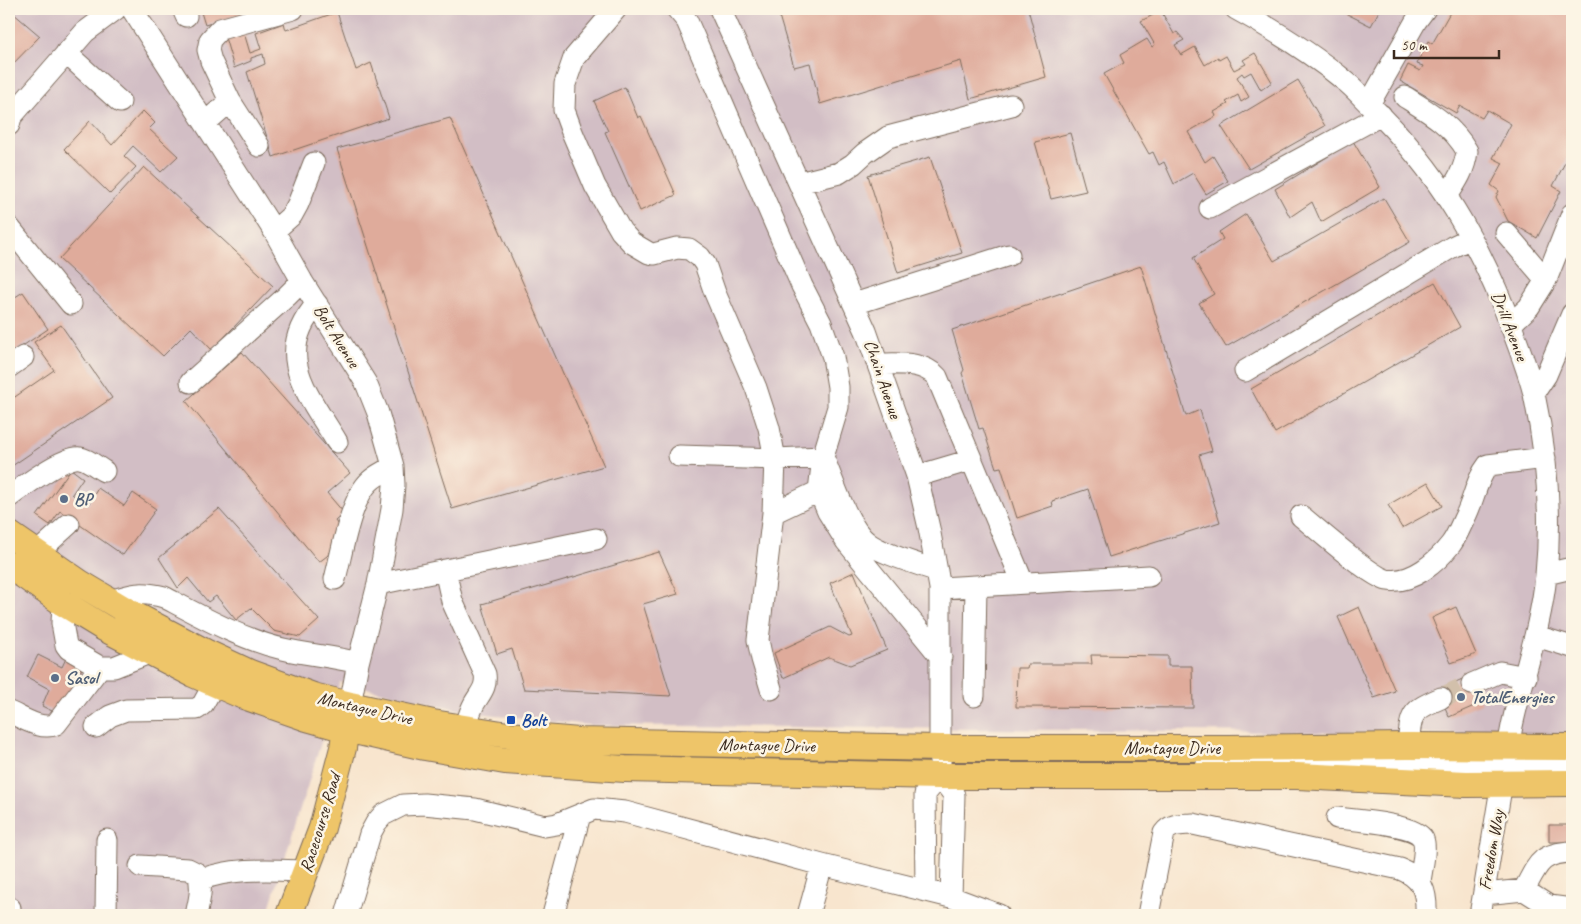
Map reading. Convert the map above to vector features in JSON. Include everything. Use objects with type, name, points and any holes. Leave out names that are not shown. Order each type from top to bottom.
[{"type":"main road","name":"Montague Drive","points":[[9,534],[80,583],[110,601],[241,669],[313,696],[348,717],[425,747],[516,763],[625,769],[940,776],[1297,776],[1505,765],[1572,747]]},
{"type":"main road","name":"Montague Drive","points":[[12,568],[63,603],[149,653],[240,695],[307,718],[348,717],[579,741],[940,748],[1408,746],[1505,765],[1572,783]]},
{"type":"main road","name":"Racecourse Road","points":[[289,915],[322,828],[343,748],[348,717]]},
{"type":"street","points":[[9,125],[11,117],[85,32],[116,9]]},
{"type":"street","name":"Bolt Avenue","points":[[132,9],[274,231],[316,304],[366,382],[378,413],[393,466],[392,509],[378,584],[358,663],[348,717]]},
{"type":"street","points":[[259,146],[230,101],[211,61],[208,50],[210,40],[220,29],[293,9]]},
{"type":"street","points":[[616,9],[574,58],[566,84],[564,110],[595,186],[621,231],[643,251],[654,254],[677,248],[689,249],[700,257],[705,264],[715,293],[756,388],[769,428],[775,459],[773,513],[758,640],[771,689]]},
{"type":"street","points":[[677,9],[687,21],[802,286],[821,323],[833,357],[838,387],[838,407],[823,457],[819,490],[832,518],[851,548],[941,656]]},
{"type":"street","name":"Chain Avenue","points":[[720,9],[866,331],[916,476],[929,528],[938,579],[941,656],[940,776]]},
{"type":"street","name":"Drill Avenue","points":[[1236,9],[1280,33],[1345,81],[1395,128],[1437,180],[1471,238],[1500,296],[1534,392],[1545,458],[1549,522],[1546,574],[1537,632],[1505,765]]},
{"type":"street","points":[[1210,208],[1375,109],[1411,29],[1425,9]]},
{"type":"street","points":[[66,54],[120,102]]},
{"type":"street","points":[[1405,97],[1443,121],[1455,132],[1467,150],[1466,162],[1461,174],[1447,196]]},
{"type":"street","points":[[205,123],[230,101]]},
{"type":"street","points":[[799,183],[839,173],[888,137],[1011,105]]},
{"type":"street","points":[[274,231],[292,215],[314,163]]},
{"type":"street","points":[[1510,325],[1529,307],[1546,280],[1571,221]]},
{"type":"street","points":[[9,227],[71,304]]},
{"type":"street","points":[[1506,233],[1546,280]]},
{"type":"street","points":[[1245,371],[1452,247],[1471,238]]},
{"type":"street","points":[[854,304],[1008,255]]},
{"type":"street","points":[[191,382],[287,296],[302,280]]},
{"type":"street","points":[[316,304],[304,318],[295,344],[294,363],[303,384],[337,442]]},
{"type":"street","points":[[1534,392],[1546,375],[1572,314]]},
{"type":"street","points":[[878,364],[923,367],[931,370],[937,377],[1023,583]]},
{"type":"street","points":[[679,456],[775,459],[823,457]]},
{"type":"street","points":[[823,457],[848,516],[864,540],[938,579],[976,586],[1149,576]]},
{"type":"street","points":[[9,497],[55,466],[73,458],[81,458],[104,472]]},
{"type":"street","points":[[1302,516],[1372,572],[1387,580],[1406,578],[1430,566],[1451,543],[1471,505],[1481,473],[1488,465],[1545,458]]},
{"type":"street","points":[[916,476],[972,460]]},
{"type":"street","points":[[335,579],[348,526],[360,495],[370,481],[393,466]]},
{"type":"street","points":[[773,513],[819,490]]},
{"type":"street","points":[[12,568],[37,554],[69,524]]},
{"type":"street","points":[[378,584],[596,539]]},
{"type":"street","points":[[1546,574],[1572,568]]},
{"type":"street","points":[[445,570],[452,601],[486,674],[483,692],[473,705],[465,728]]},
{"type":"street","points":[[974,696],[976,586]]},
{"type":"street","points":[[110,601],[143,592],[156,594],[164,596],[216,624],[249,638],[282,648],[337,657],[358,663]]},
{"type":"street","points":[[144,620],[156,594]]},
{"type":"street","points":[[63,603],[62,623],[66,645],[100,667],[114,667],[149,653]]},
{"type":"street","points":[[1537,632],[1572,639]]},
{"type":"street","points":[[1537,632],[1572,647]]},
{"type":"street","points":[[241,669],[249,638]]},
{"type":"street","points":[[9,712],[42,726],[50,727],[56,724],[100,667]]},
{"type":"street","points":[[1472,684],[1500,672],[1526,677]]},
{"type":"street","points":[[96,727],[110,716],[126,710],[197,708],[203,704],[214,684]]},
{"type":"street","points":[[1408,746],[1411,719],[1423,706],[1441,698]]},
{"type":"street","points":[[940,748],[975,758],[1572,765]]},
{"type":"street","name":"Freedom Way","points":[[1480,915],[1505,765]]},
{"type":"street","points":[[926,891],[926,794],[940,776],[954,795],[951,897]]},
{"type":"street","points":[[346,915],[370,834],[376,822],[384,814],[403,804],[424,804],[475,810],[545,826],[557,824],[594,809],[625,812],[822,865],[951,897],[999,915]]},
{"type":"street","points":[[553,915],[580,815]]},
{"type":"street","points":[[1338,818],[1390,825],[1412,830],[1419,834],[1423,839],[1424,846],[1420,882]]},
{"type":"street","points":[[1148,915],[1164,832],[1168,827],[1175,824],[1193,824],[1400,869],[1410,873],[1420,882],[1424,890],[1426,915]]},
{"type":"street","points":[[106,915],[107,840]]},
{"type":"street","points":[[1524,890],[1542,859],[1557,852],[1572,852]]},
{"type":"street","points":[[808,915],[822,865]]},
{"type":"street","points":[[140,866],[188,869],[198,874],[200,895],[196,915]]},
{"type":"street","points":[[200,880],[210,876],[237,872],[306,871]]},
{"type":"street","points":[[1484,894],[1524,890],[1549,906],[1572,909]]},
{"type":"shaded area","points":[[9,9],[1572,9],[1572,735],[589,725],[469,712],[340,682],[267,915],[9,915]]},
{"type":"building","points":[[9,9],[17,9],[13,13],[40,36],[9,68]]},
{"type":"building","points":[[200,9],[258,9],[205,25]]},
{"type":"building","points":[[777,9],[1028,9],[1046,77],[970,99],[961,61],[820,104],[810,63],[794,67]]},
{"type":"building","points":[[1337,9],[1380,9],[1371,26]]},
{"type":"building","points":[[1452,9],[1572,9],[1572,149],[1553,186],[1561,191],[1537,238],[1508,221],[1496,197],[1499,191],[1491,185],[1503,163],[1493,158],[1511,124],[1487,110],[1482,118],[1460,106],[1456,113],[1400,81],[1408,65],[1420,71],[1423,66],[1417,64],[1428,41],[1432,44]]},
{"type":"building","points":[[1161,11],[1174,34],[1177,32],[1184,40],[1175,45],[1181,55],[1195,47],[1205,65],[1218,57],[1219,60],[1226,56],[1234,70],[1246,64],[1243,60],[1255,53],[1272,82],[1261,90],[1251,72],[1244,76],[1242,73],[1237,77],[1249,97],[1241,102],[1238,95],[1226,102],[1228,104],[1214,112],[1216,116],[1188,132],[1205,162],[1213,156],[1228,181],[1206,194],[1193,173],[1174,184],[1164,162],[1159,165],[1153,152],[1149,154],[1104,74],[1124,63],[1120,55],[1147,39],[1152,47],[1155,45],[1141,21]]},
{"type":"building","points":[[337,12],[356,70],[371,63],[389,118],[273,157],[247,72],[265,64],[263,54],[251,58],[251,61],[234,68],[224,34],[242,26],[250,53],[261,49],[256,33],[284,23],[286,30]]},
{"type":"building","points":[[1298,80],[1325,126],[1249,169],[1221,126]]},
{"type":"building","points":[[625,87],[638,118],[641,116],[676,195],[640,211],[605,132],[608,131],[594,101]]},
{"type":"building","points":[[143,111],[155,123],[149,129],[178,156],[161,172],[133,146],[124,156],[136,167],[110,194],[64,149],[90,121],[112,145]]},
{"type":"building","points":[[450,118],[604,466],[452,509],[337,149]]},
{"type":"building","points":[[1070,133],[1086,191],[1051,199],[1035,142]]},
{"type":"building","points":[[1353,141],[1380,187],[1321,222],[1312,202],[1290,217],[1275,189]]},
{"type":"building","points":[[930,157],[962,253],[898,273],[868,175]]},
{"type":"building","points":[[144,167],[273,286],[212,350],[191,328],[163,356],[59,259]]},
{"type":"building","points":[[1384,198],[1410,242],[1226,347],[1199,303],[1214,294],[1193,258],[1223,239],[1219,232],[1246,214],[1274,261]]},
{"type":"building","points":[[1141,266],[1186,416],[1200,410],[1212,451],[1199,455],[1220,522],[1109,557],[1088,489],[1052,501],[1053,506],[1017,518],[1001,467],[996,468],[983,428],[979,429],[962,373],[964,370],[952,330]]},
{"type":"building","points":[[1435,282],[1460,327],[1275,433],[1251,389]]},
{"type":"building","points":[[23,292],[48,329],[9,355],[9,301]]},
{"type":"building","points":[[61,325],[112,398],[9,468],[9,401],[54,370],[34,342]]},
{"type":"building","points":[[242,352],[350,473],[327,493],[344,513],[335,521],[341,529],[335,546],[319,562],[186,401]]},
{"type":"building","points":[[71,469],[83,478],[72,494],[88,505],[98,488],[124,506],[133,493],[156,509],[123,555],[60,511],[50,525],[37,516]]},
{"type":"building","points":[[1428,482],[1442,506],[1402,528],[1388,505]]},
{"type":"building","points":[[219,509],[319,620],[300,637],[274,631],[251,608],[236,620],[216,596],[208,602],[188,578],[178,588],[159,558]]},
{"type":"building","points":[[659,552],[678,594],[643,604],[671,696],[524,689],[512,649],[497,654],[482,604]]},
{"type":"building","points":[[854,572],[887,650],[850,665],[829,657],[783,678],[774,653],[830,627],[849,637],[852,636],[830,583]]},
{"type":"building","points":[[1359,607],[1395,691],[1374,698],[1338,617]]},
{"type":"building","points":[[1456,607],[1476,654],[1451,663],[1432,618]]},
{"type":"building","points":[[69,652],[86,661],[58,714],[42,706],[49,689],[27,677],[38,655],[62,667]]},
{"type":"building","points":[[1091,655],[1168,656],[1168,666],[1192,666],[1193,708],[1016,707],[1017,668],[1027,668],[1028,664],[1092,664]]},
{"type":"building","points":[[1469,676],[1481,703],[1449,717],[1438,690]]},
{"type":"building","points":[[1549,825],[1572,825],[1572,842],[1549,842]]},
{"type":"tunnel","points":[[1441,698],[1472,684]]},
{"type":"place","name":"BP","points":[[64,499]]},
{"type":"place","name":"Sasol","points":[[55,678]]},
{"type":"place","name":"TotalEnergies","points":[[1461,697]]},
{"type":"place","name":"Bolt","points":[[511,720]]}]
